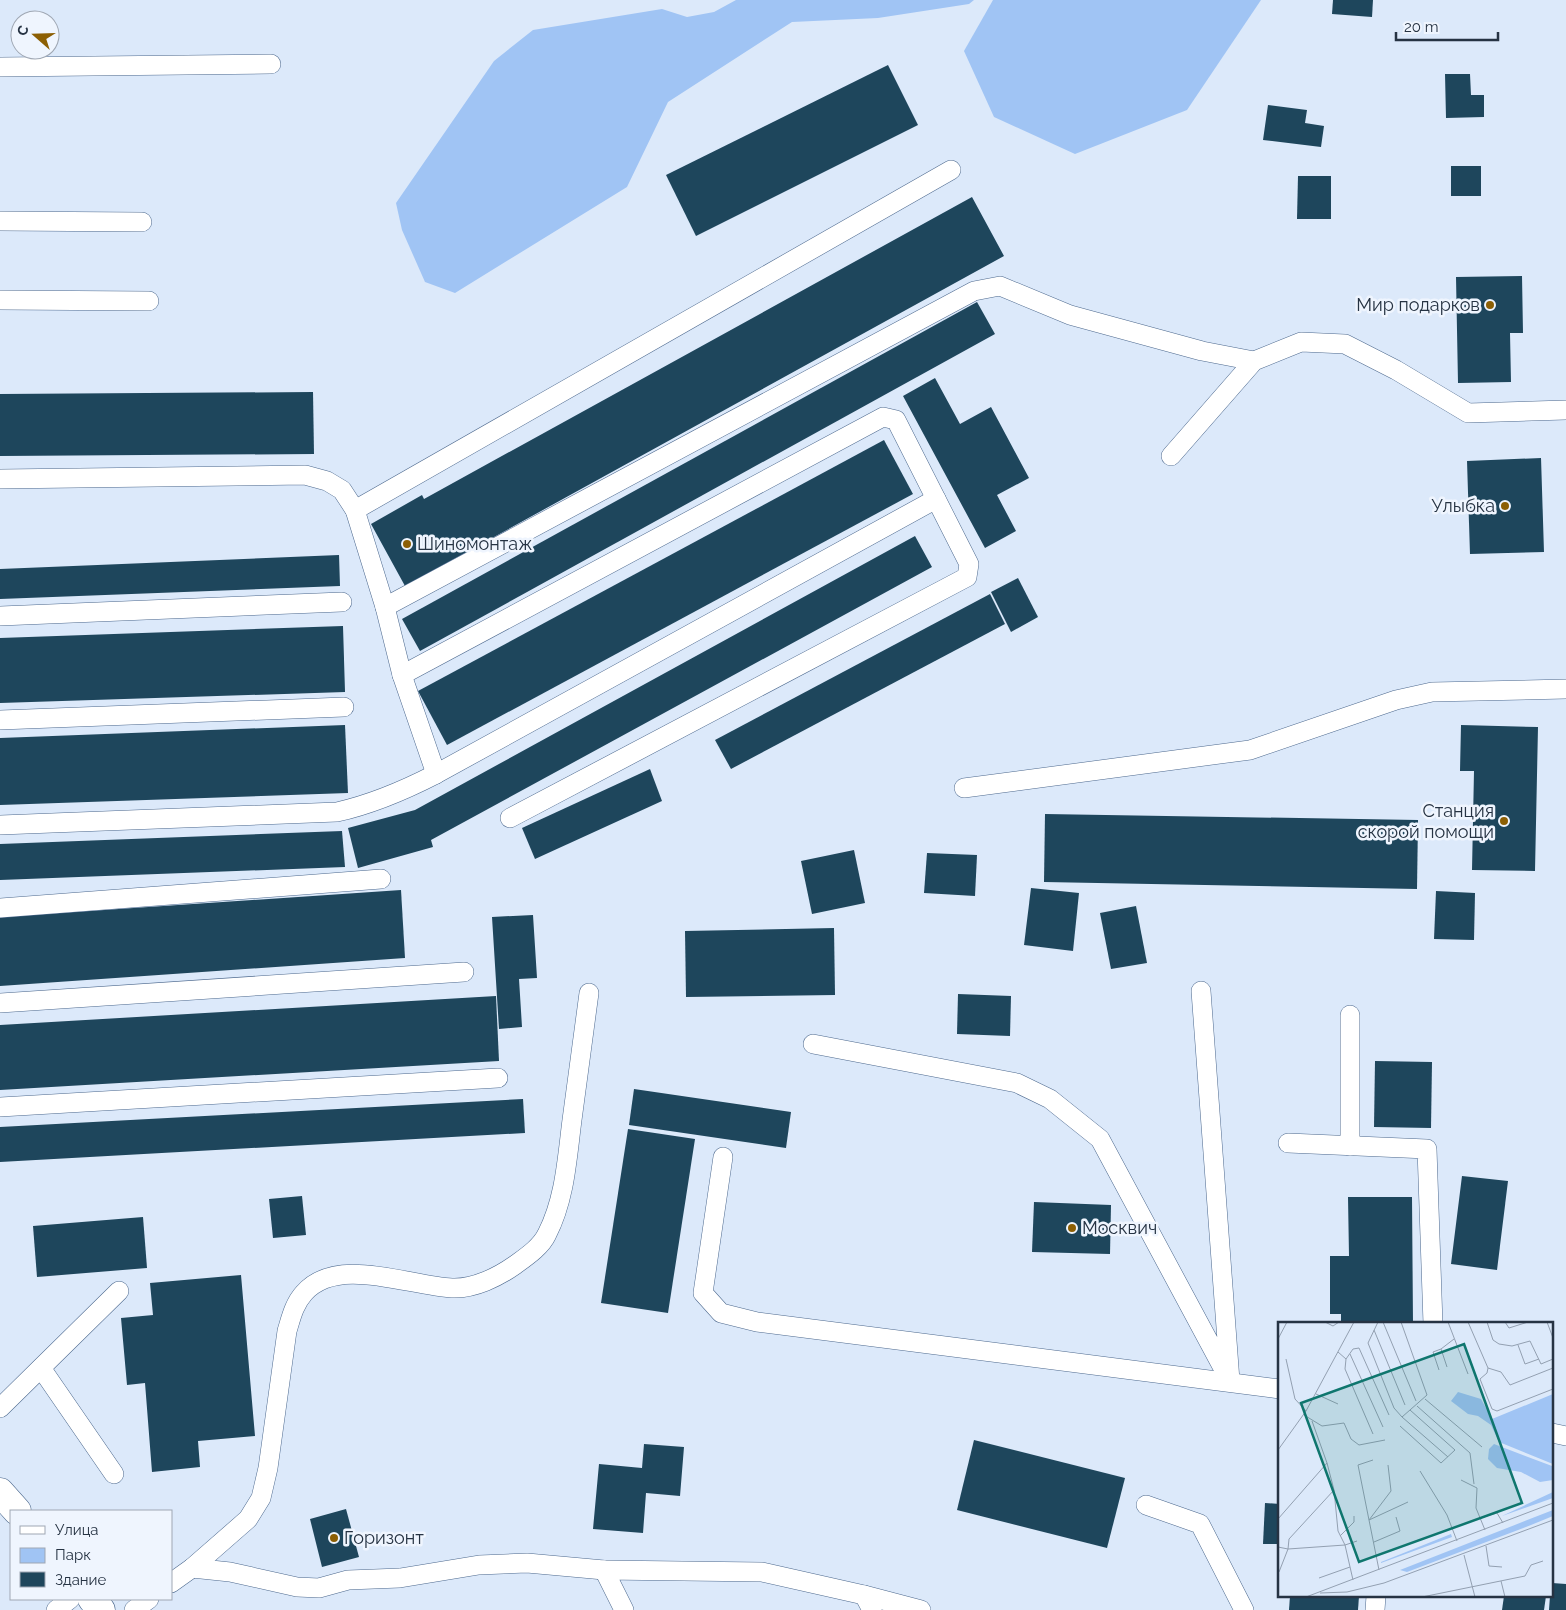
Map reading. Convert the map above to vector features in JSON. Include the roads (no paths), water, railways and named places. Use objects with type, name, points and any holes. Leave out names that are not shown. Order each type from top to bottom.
[{"type":"main road","points":[[0,1492],[15,1510]]},
{"type":"main road","points":[[93,1600],[101,1610]]},
{"type":"lane","points":[[0,67],[272,64]]},
{"type":"lane","points":[[355,510],[951,170]]},
{"type":"lane","points":[[0,221],[142,222]]},
{"type":"lane","points":[[385,608],[974,291],[1000,286],[1070,315],[1202,351],[1254,361]]},
{"type":"lane","points":[[0,300],[149,301]]},
{"type":"lane","points":[[1171,456],[1254,361],[1301,342],[1345,344],[1396,370],[1468,412],[1566,410]]},
{"type":"lane","points":[[402,676],[883,417],[896,420],[969,564],[967,577],[510,818]]},
{"type":"lane","points":[[0,479],[305,475],[327,481],[342,490],[355,510],[385,608],[402,676],[436,774]]},
{"type":"lane","points":[[0,824],[337,812],[397,794],[936,499]]},
{"type":"lane","points":[[0,616],[342,602]]},
{"type":"lane","points":[[964,788],[1250,750],[1396,700],[1432,692],[1566,688]]},
{"type":"lane","points":[[0,720],[344,707]]},
{"type":"lane","points":[[0,908],[381,879]]},
{"type":"lane","points":[[0,1003],[464,972]]},
{"type":"lane","points":[[1201,991],[1230,1382]]},
{"type":"lane","points":[[172,1582],[192,1568],[248,1519],[261,1498],[268,1468],[286,1331],[293,1311],[304,1293],[325,1278],[344,1275],[377,1276],[453,1288],[474,1284],[498,1276],[529,1255],[546,1236],[559,1205],[566,1173],[589,993]]},
{"type":"lane","points":[[1350,1015],[1350,1146]]},
{"type":"lane","points":[[813,1044],[1017,1083],[1050,1099],[1100,1139],[1230,1382]]},
{"type":"lane","points":[[0,1107],[498,1078]]},
{"type":"lane","points":[[1288,1143],[1426,1149],[1433,1322]]},
{"type":"lane","points":[[723,1157],[703,1293],[720,1313],[757,1322],[1278,1388]]},
{"type":"lane","points":[[0,1408],[119,1291]]},
{"type":"lane","points":[[41,1368],[114,1474]]},
{"type":"lane","points":[[1146,1505],[1200,1524],[1244,1610]]},
{"type":"lane","points":[[192,1568],[230,1572],[297,1587],[319,1588],[348,1580],[400,1578],[478,1565],[526,1563],[604,1570],[762,1572],[868,1602],[921,1610]]},
{"type":"lane","points":[[604,1570],[624,1610]]},
{"type":"lane","points":[[56,1610],[69,1600]]},
{"type":"lane","points":[[134,1610],[148,1600]]},
{"type":"place","name":"Мир подарков","points":[[1490,305]]},
{"type":"place","name":"Улыбка","points":[[1505,506]]},
{"type":"place","name":"Шиномонтаж","points":[[407,544]]},
{"type":"place","name":"Станция скорой помощи","points":[[1504,821]]},
{"type":"place","name":"Москвич","points":[[1072,1228]]},
{"type":"place","name":"Горизонт","points":[[334,1538]]}]
